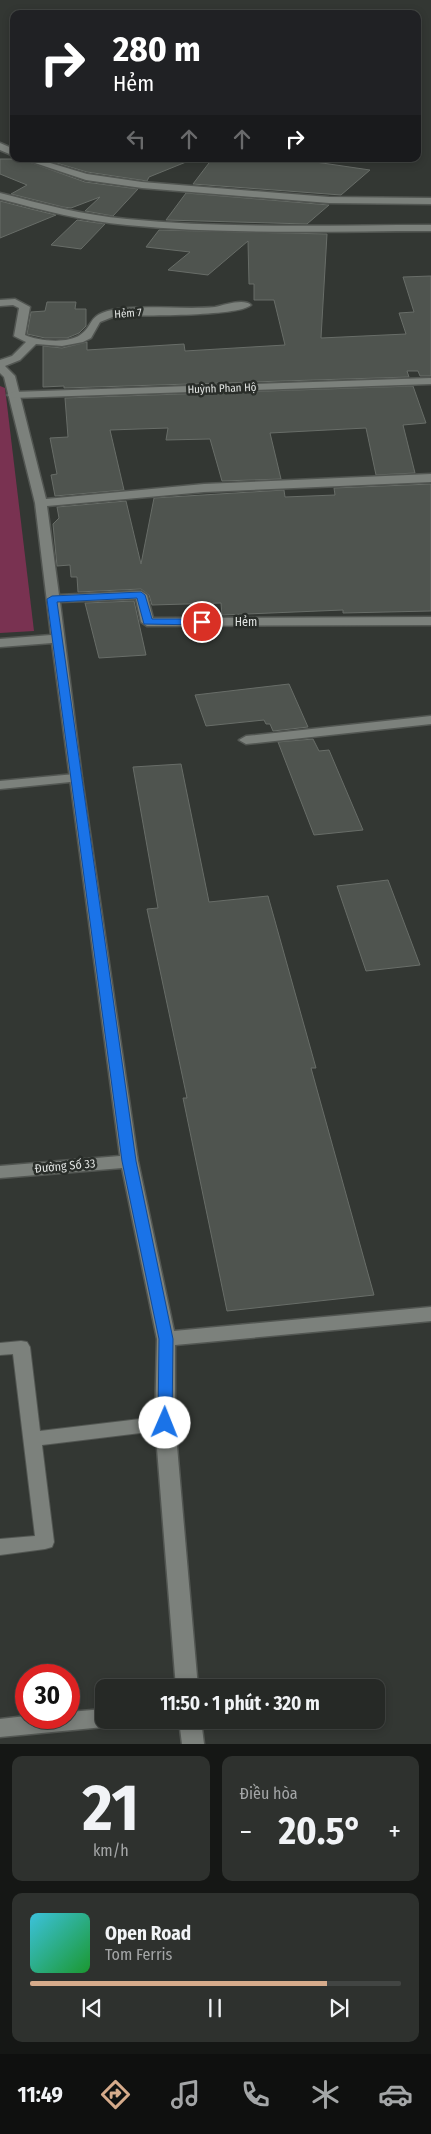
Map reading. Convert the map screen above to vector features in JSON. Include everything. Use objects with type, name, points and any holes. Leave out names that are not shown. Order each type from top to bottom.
[{"type":"street","points":[[38,162],[86,177],[161,187],[329,200],[431,201]]},
{"type":"street","points":[[0,196],[70,214],[126,222],[223,228],[431,228]]},
{"type":"street","points":[[0,303],[15,302],[25,307],[19,336],[32,342],[16,358],[0,366],[9,376],[41,503],[52,599],[129,1161],[166,1339],[165,1423],[185,1679]]},
{"type":"street","name":"Hẻm 7","points":[[32,342],[80,340],[86,336],[96,320],[113,313],[213,310],[246,306]]},
{"type":"street","name":"Huỳnh Phan Hộ","points":[[13,395],[431,381]]},
{"type":"street","points":[[41,503],[204,488],[431,478]]},
{"type":"street","name":"Hẻm","points":[[52,599],[141,595],[147,622],[431,622]]},
{"type":"street","points":[[0,643],[58,639]]},
{"type":"street","points":[[246,740],[431,720]]},
{"type":"street","points":[[0,785],[76,778]]},
{"type":"street","name":"Đường Số 33","points":[[0,1172],[129,1161]]},
{"type":"street","points":[[166,1339],[431,1314]]},
{"type":"street","points":[[0,1728],[95,1719]]},
{"type":"street","points":[[191,1729],[193,1744]]},
{"type":"lane","points":[[0,1349],[21,1347],[45,1542],[0,1547]]},
{"type":"lane","points":[[32,1439],[165,1423]]},
{"type":"shaded area","points":[[0,386],[5,388],[34,631],[0,633]]},
{"type":"building","points":[[0,159],[10,159],[10,162],[29,162],[85,182],[138,189],[113,216],[85,211],[100,197],[71,208],[11,194],[27,185],[0,174]]},
{"type":"building","points":[[53,162],[186,162],[149,177],[147,181],[87,172]]},
{"type":"building","points":[[210,162],[315,162],[370,170],[341,195],[193,184]]},
{"type":"building","points":[[186,193],[329,205],[307,224],[166,220]]},
{"type":"building","points":[[0,201],[31,209],[56,215],[0,238]]},
{"type":"building","points":[[77,220],[105,224],[81,249],[51,245]]},
{"type":"building","points":[[159,230],[327,234],[321,338],[406,334],[399,313],[414,312],[403,277],[431,276],[431,376],[420,376],[418,371],[407,371],[409,377],[64,388],[64,386],[43,387],[43,346],[62,348],[87,342],[87,350],[184,344],[185,351],[285,345],[274,300],[254,300],[254,284],[249,284],[248,241],[208,275],[168,270],[190,252],[146,247]]},
{"type":"building","points":[[47,302],[76,302],[75,309],[86,309],[86,326],[79,333],[67,338],[45,338],[27,334],[31,312],[45,311]]},
{"type":"building","points":[[413,386],[426,423],[403,425],[415,473],[376,475],[366,428],[270,433],[281,479],[222,481],[210,439],[166,440],[168,428],[110,430],[124,490],[55,496],[51,475],[57,474],[50,438],[68,437],[65,398]]},
{"type":"building","points":[[431,484],[431,611],[343,613],[343,610],[222,615],[221,603],[152,605],[149,595],[141,589],[78,592],[77,577],[71,577],[70,565],[57,566],[53,524],[59,518],[57,507],[126,501],[141,564],[154,498],[284,490],[285,497],[335,495],[334,488]]},
{"type":"building","points":[[134,601],[146,655],[99,658],[85,603]]},
{"type":"building","points":[[289,684],[308,727],[273,731],[270,724],[266,724],[264,720],[206,726],[195,695]]},
{"type":"building","points":[[313,739],[319,751],[329,750],[363,830],[314,835],[278,742]]},
{"type":"building","points":[[181,764],[209,902],[268,896],[316,1068],[311,1068],[374,1295],[227,1311],[183,1098],[187,1098],[147,909],[158,908],[133,767]]},
{"type":"building","points":[[388,880],[420,965],[366,971],[337,886]]},
{"type":"route","points":[[165,1423],[166,1339],[129,1161],[52,599],[141,595],[147,622],[202,622]]}]
